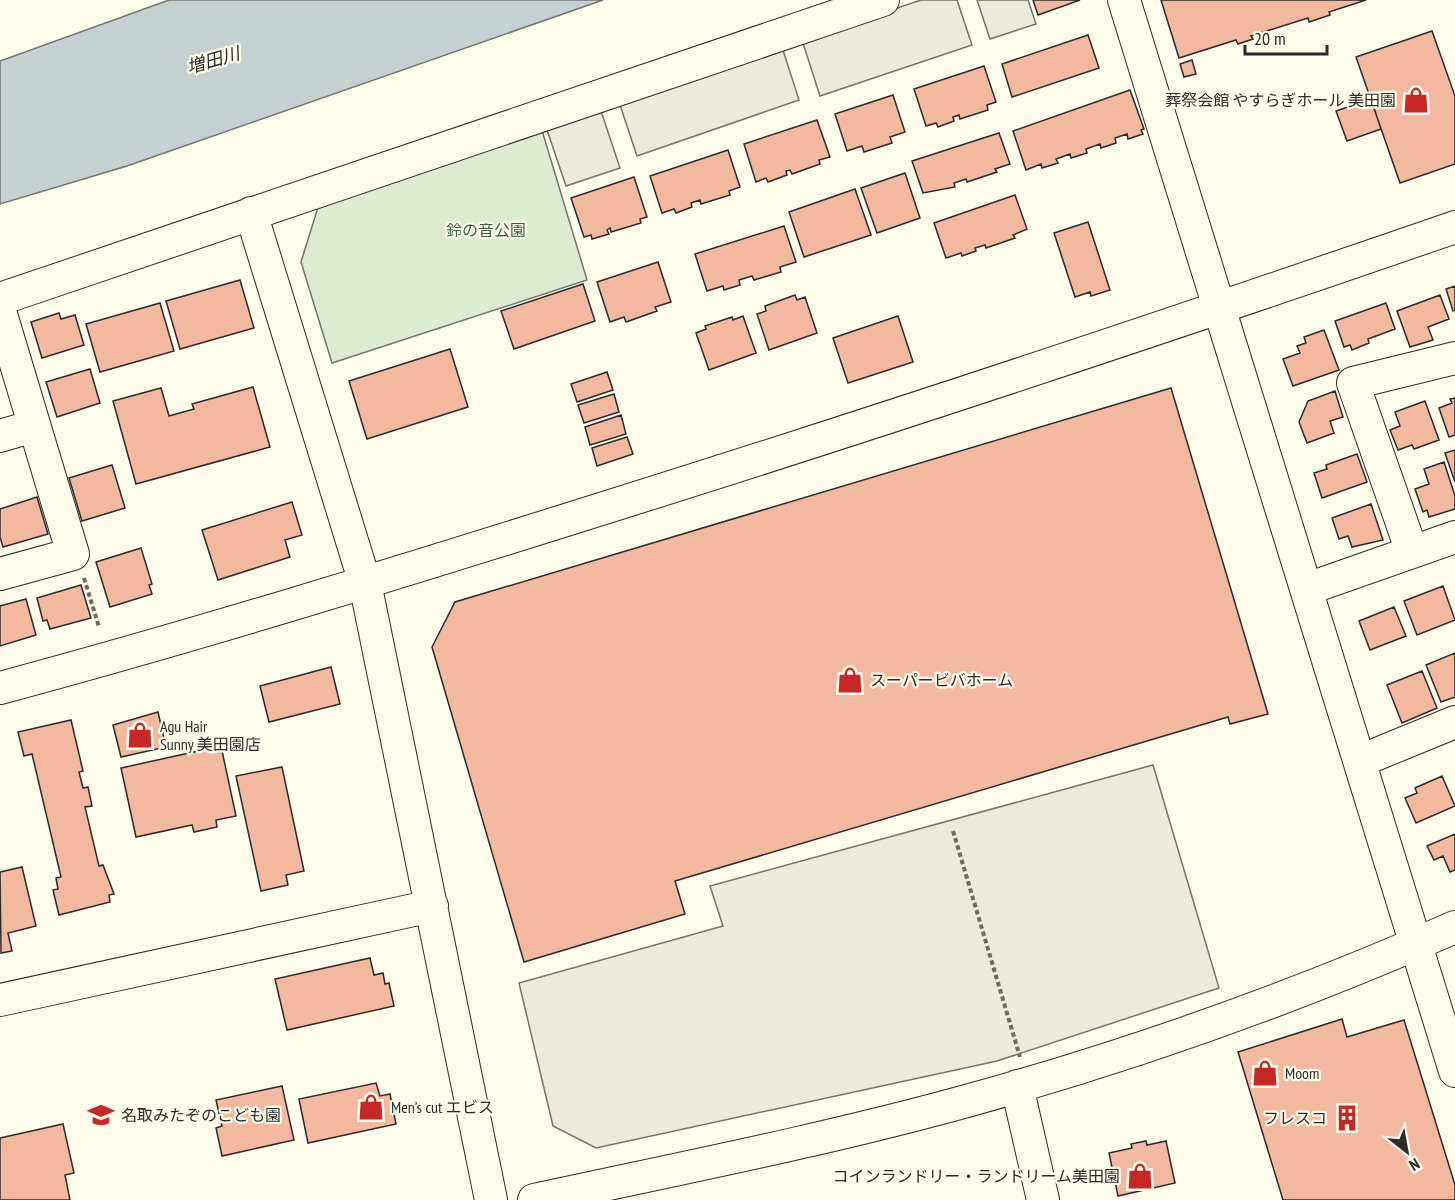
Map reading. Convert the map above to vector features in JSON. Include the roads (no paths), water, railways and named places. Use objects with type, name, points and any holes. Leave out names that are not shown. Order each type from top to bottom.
[{"type":"street","points":[[0,299],[883,0]]},
{"type":"street","points":[[1124,0],[1455,1071]]},
{"type":"street","points":[[251,213],[365,583],[491,1200]]},
{"type":"street","points":[[0,688],[108,659],[365,583],[838,435],[1220,309],[1455,227]]},
{"type":"street","points":[[0,311],[73,554],[0,574]]},
{"type":"street","points":[[1412,552],[1353,383],[1455,358]]},
{"type":"street","points":[[0,436],[34,426]]},
{"type":"street","points":[[1307,589],[1455,537]]},
{"type":"street","points":[[1360,761],[1455,722]]},
{"type":"street","points":[[0,1000],[432,906]]},
{"type":"street","points":[[534,1200],[818,1138],[1019,1075],[1188,1033],[1455,927]]},
{"type":"street","points":[[1019,1075],[1043,1200]]},
{"type":"water","name":"増田川","points":[[169,0],[603,0],[127,166],[0,204],[0,61]]},
{"type":"place","name":"葬祭会館 やすらぎホール 美田園","points":[[1416,100]]},
{"type":"place","name":"スーパービバホーム","points":[[850,680]]},
{"type":"place","name":"Agu Hair Sunny 美田園店","points":[[140,735]]},
{"type":"place","name":"Moom","points":[[1265,1073]]},
{"type":"place","name":"Men’s cut エビス","points":[[371,1107]]},
{"type":"place","name":"名取みたぞのこども園","points":[[101,1115]]},
{"type":"place","name":"フレスコ","points":[[1347,1118]]},
{"type":"place","name":"コインランドリー・ランドリーム美田園","points":[[1140,1176]]},
{"type":"park label","name":"鈴の音公園","points":[[486,230]]}]
